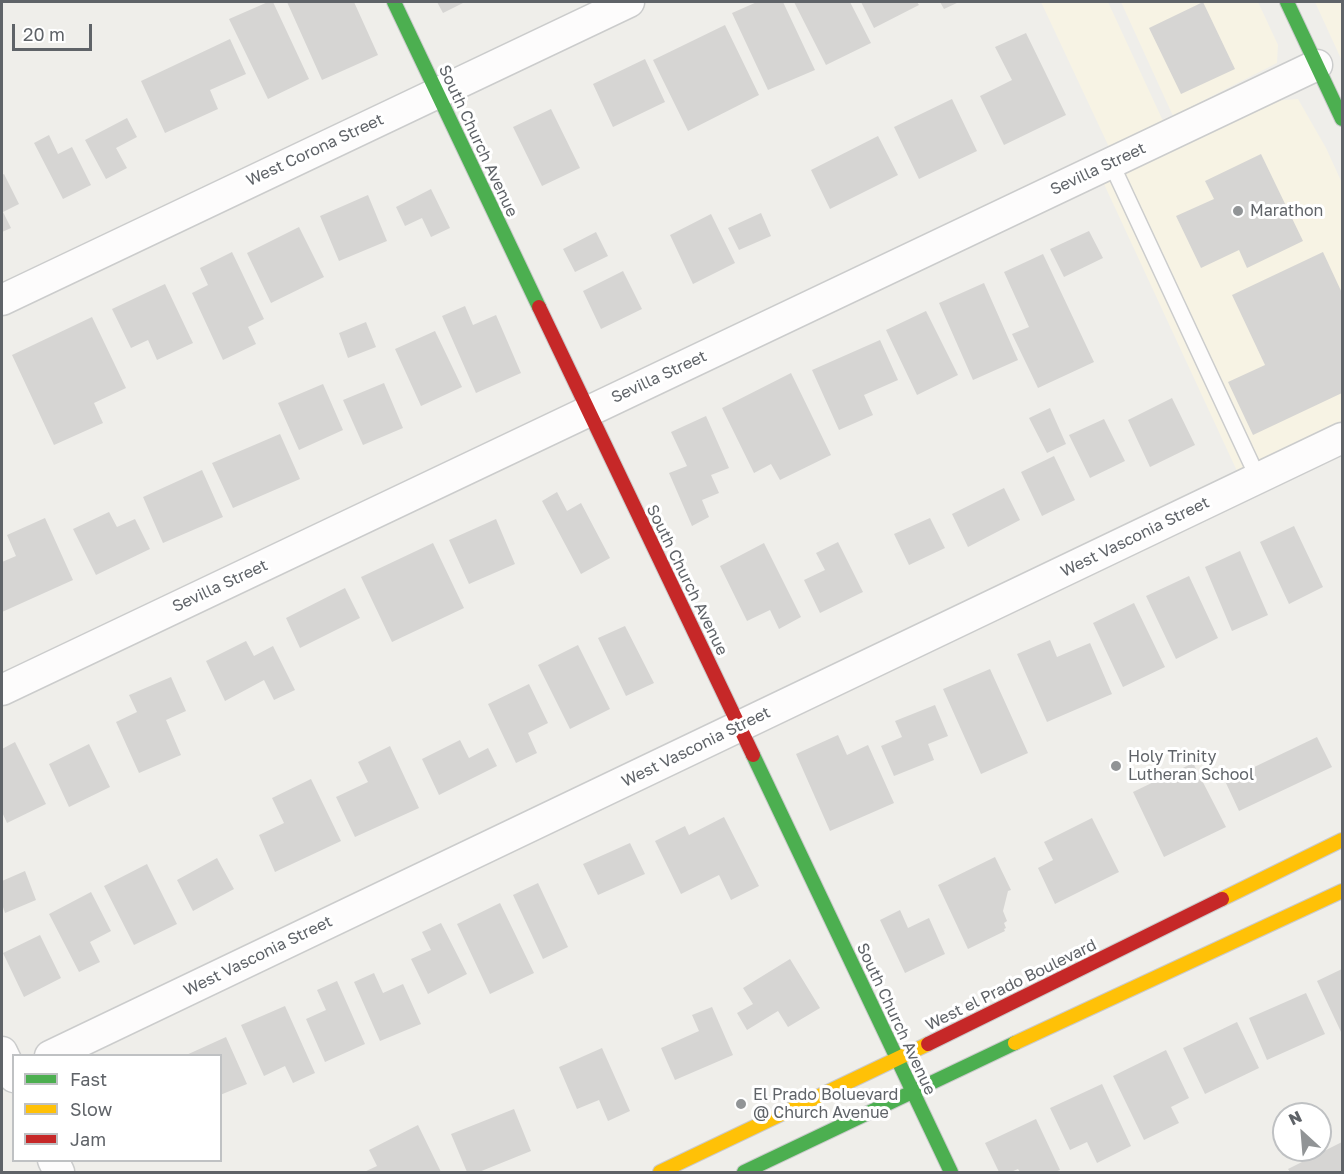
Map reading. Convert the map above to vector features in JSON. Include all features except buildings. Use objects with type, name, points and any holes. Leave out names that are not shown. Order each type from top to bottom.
[{"type":"street","name":"South Church Avenue","points":[[394,2],[951,1173]]},
{"type":"street","name":"West Corona Street","points":[[2,300],[629,2]]},
{"type":"street","points":[[1287,2],[1342,119]]},
{"type":"street","name":"Sevilla Street","points":[[2,690],[1317,65]]},
{"type":"street","name":"West Vasconia Street","points":[[54,1054],[1342,438]]},
{"type":"street","name":"West el Prado Boulevard","points":[[660,1173],[896,1060],[1342,840]]},
{"type":"street","points":[[744,1173],[912,1091],[1342,891]]},
{"type":"lane","points":[[1112,163],[1258,478]]},
{"type":"shaded area","points":[[1041,2],[1108,2],[1163,121],[1109,147]]},
{"type":"shaded area","points":[[1121,2],[1258,2],[1278,45],[1277,63],[1173,116]]},
{"type":"shaded area","points":[[1315,2],[1342,2],[1342,61]]},
{"type":"shaded area","points":[[1298,99],[1326,148],[1342,183],[1342,426],[1237,471],[1104,184],[1272,101]]},
{"type":"traffic: fast","points":[[394,2],[539,307]]},
{"type":"traffic: fast","points":[[1287,2],[1342,119]]},
{"type":"traffic: fast","points":[[753,755],[951,1172]]},
{"type":"traffic: fast","points":[[744,1172],[1015,1043]]},
{"type":"traffic: slow","points":[[1222,899],[1342,840]]},
{"type":"traffic: slow","points":[[1015,1043],[1342,891]]},
{"type":"traffic: slow","points":[[660,1172],[928,1044]]},
{"type":"traffic: jam","points":[[539,307],[753,755]]},
{"type":"traffic: jam","points":[[928,1044],[1222,899]]},
{"type":"place","name":"Marathon","points":[[1238,211]]},
{"type":"place","name":"Holy Trinity Lutheran School","points":[[1116,766]]},
{"type":"place","name":"El Prado Boluevard @ Church Avenue","points":[[741,1104]]}]
